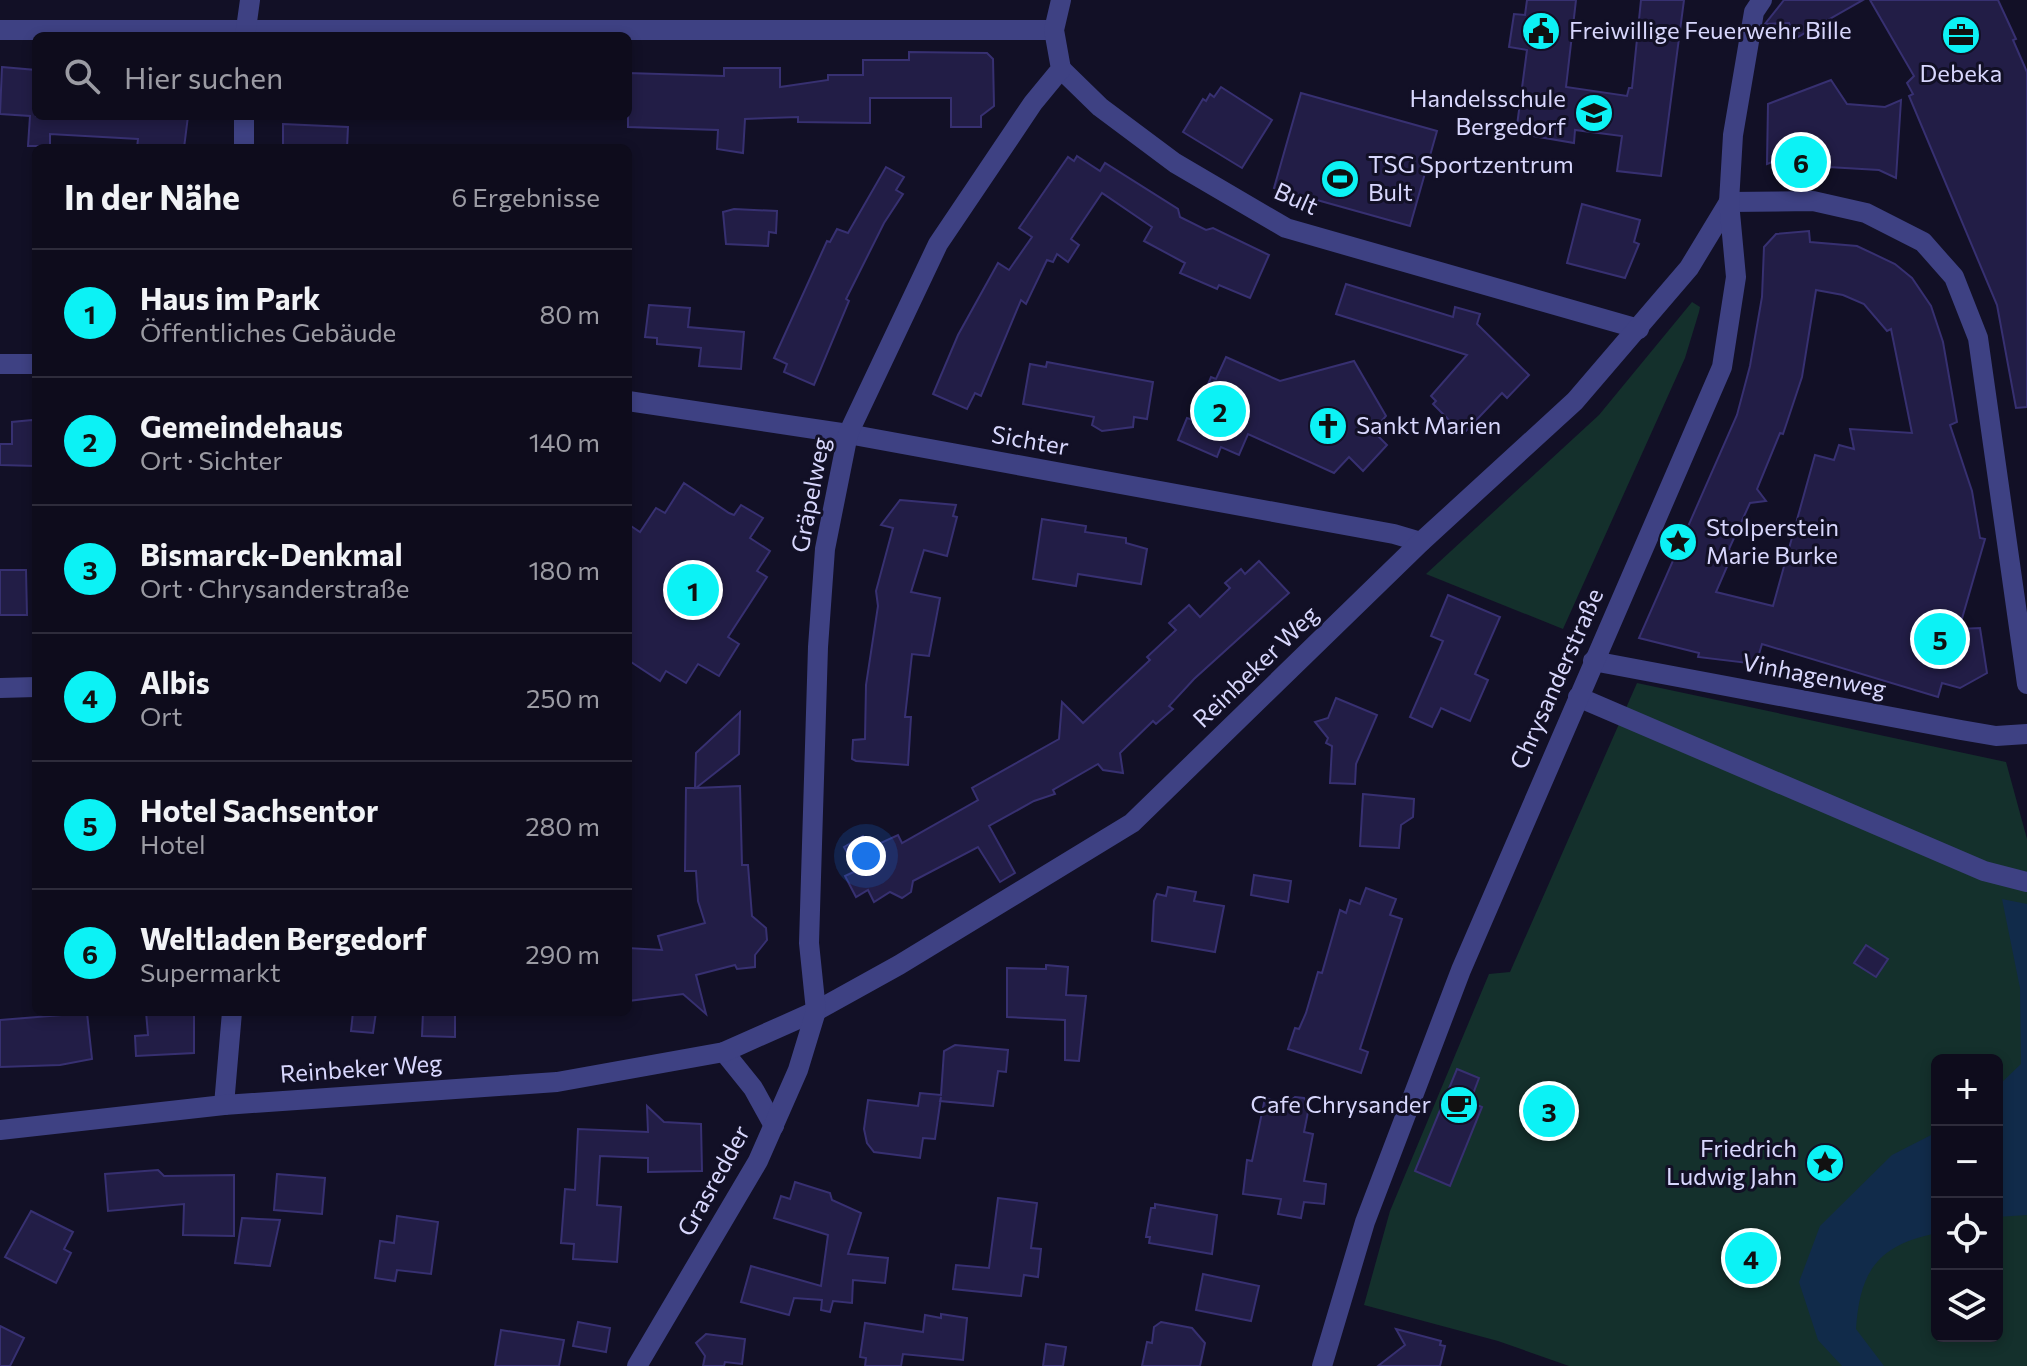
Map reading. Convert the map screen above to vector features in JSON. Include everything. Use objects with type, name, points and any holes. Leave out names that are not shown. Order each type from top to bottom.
[{"type":"street","points":[[245,32],[250,0]]},
{"type":"street","points":[[1061,0],[1054,30],[1061,69]]},
{"type":"street","name":"Chrysanderstraße","points":[[1322,1366],[1365,1222],[1466,957],[1722,367],[1736,277],[1729,202],[1735,123],[1754,12],[1762,0]]},
{"type":"street","points":[[0,30],[122,32]]},
{"type":"street","points":[[632,32],[1054,30]]},
{"type":"street","name":"Bult","points":[[1061,69],[1100,107],[1175,163],[1286,228],[1639,329]]},
{"type":"street","name":"Gräpelweg","points":[[816,1011],[809,943],[818,647],[825,549],[848,434],[938,244],[1033,103],[1061,69]]},
{"type":"street","points":[[244,120],[244,144]]},
{"type":"street","points":[[1729,202],[1813,201],[1866,213],[1923,242],[1954,277],[1978,338],[2027,684]]},
{"type":"street","name":"Reinbeker Weg","points":[[0,1130],[224,1105],[557,1082],[724,1052],[816,1011],[907,961],[1132,823],[1421,542],[1575,401],[1689,268],[1729,202]]},
{"type":"street","points":[[0,364],[32,364]]},
{"type":"street","name":"Sichter","points":[[632,402],[848,434],[1421,542]]},
{"type":"street","name":"Vinhagenweg","points":[[1593,661],[1996,736],[2027,734]]},
{"type":"street","points":[[0,688],[32,687]]},
{"type":"street","points":[[1578,697],[1984,871],[2027,882]]},
{"type":"street","name":"Grasredder","points":[[637,1366],[758,1161],[816,1011]]},
{"type":"street","points":[[224,1105],[232,1016]]},
{"type":"street","points":[[724,1052],[753,1088],[774,1126]]},
{"type":"green space","points":[[1692,302],[1700,307],[1685,358],[1563,629],[1426,574],[1599,415]]},
{"type":"green space","points":[[1637,683],[2006,762],[2027,839],[2027,1366],[1569,1366],[1498,1341],[1364,1305],[1390,1211],[1489,974],[1510,972]]},
{"type":"water","points":[[2002,899],[2027,904],[2027,1215],[2003,1217],[2003,1081],[2021,1064],[2020,988]]},
{"type":"water","points":[[1931,1135],[1931,1234],[1887,1253],[1876,1263],[1862,1290],[1856,1329],[1884,1366],[1842,1366],[1818,1340],[1799,1282],[1820,1226],[1892,1155]]},
{"type":"building","points":[[1527,0],[1576,0],[1566,87],[1627,96],[1629,88],[1632,88],[1641,0],[1684,0],[1661,176],[1617,171],[1622,136],[1575,130],[1574,143],[1516,133],[1527,50],[1509,47],[1514,14],[1525,15]]},
{"type":"building","points":[[1784,0],[1863,0],[1796,38],[1789,23],[1765,24]]},
{"type":"building","points":[[1870,0],[1998,0],[2016,39],[2013,40],[2027,72],[2027,407],[2016,408],[1997,305],[1909,96],[1913,94],[1907,83],[1914,76]]},
{"type":"building","points":[[909,52],[987,53],[993,59],[994,106],[981,116],[981,127],[951,127],[951,98],[870,98],[870,123],[798,122],[798,117],[745,119],[743,153],[717,149],[718,130],[628,127],[628,120],[632,120],[632,73],[724,76],[724,68],[780,68],[780,87],[828,80],[828,75],[863,75],[863,60],[909,60]]},
{"type":"building","points":[[2,67],[32,70],[32,120],[188,120],[184,144],[137,144],[138,139],[50,134],[50,144],[28,146],[30,116],[0,114]]},
{"type":"building","points":[[1831,80],[1847,104],[1885,107],[1901,100],[1896,178],[1879,170],[1828,167],[1810,172],[1809,165],[1790,171],[1786,157],[1767,164],[1768,104]]},
{"type":"building","points":[[1221,87],[1272,120],[1242,168],[1183,132],[1203,99],[1206,101],[1210,94],[1214,97]]},
{"type":"building","points":[[1301,93],[1437,131],[1410,226],[1274,188]]},
{"type":"building","points":[[283,124],[348,127],[347,144],[283,144]]},
{"type":"building","points":[[1077,156],[1100,171],[1105,163],[1178,209],[1180,217],[1206,230],[1213,228],[1269,255],[1250,298],[1219,285],[1217,289],[1180,273],[1185,263],[1144,241],[1152,227],[1102,193],[1071,239],[1079,245],[1068,262],[1057,254],[1053,262],[1047,260],[1026,304],[1021,300],[981,396],[975,393],[967,409],[933,394],[958,335],[998,263],[1009,270],[1032,237],[1019,228],[1068,157],[1074,161]]},
{"type":"building","points":[[886,167],[904,177],[896,190],[903,194],[884,223],[846,299],[849,301],[814,385],[784,372],[787,364],[774,358],[827,241],[830,242],[837,229],[848,233]]},
{"type":"building","points":[[1582,204],[1640,220],[1634,242],[1639,244],[1625,278],[1567,263]]},
{"type":"building","points":[[734,209],[777,211],[776,233],[769,232],[768,246],[726,244],[723,212]]},
{"type":"building","points":[[1809,231],[1810,242],[1857,246],[1895,264],[1912,278],[1931,306],[1943,342],[1957,422],[1950,425],[1972,491],[1980,538],[1985,539],[1959,629],[1980,628],[1987,673],[1960,688],[1942,683],[1938,697],[1762,644],[1756,664],[1698,657],[1699,653],[1639,638],[1737,415],[1750,366],[1762,297],[1764,247],[1776,234]],"holes":[[[1816,290],[1843,295],[1864,304],[1887,331],[1891,329],[1912,433],[1850,429],[1854,449],[1839,445],[1834,460],[1815,455],[1773,606],[1716,592],[1732,555],[1729,549],[1750,503],[1766,501],[1757,489],[1780,433],[1783,434],[1802,377]]]},
{"type":"building","points":[[1346,284],[1453,317],[1455,307],[1480,314],[1477,324],[1529,375],[1507,398],[1502,393],[1463,434],[1433,404],[1436,401],[1431,396],[1467,355],[1336,314]]},
{"type":"building","points":[[649,305],[690,308],[688,327],[744,332],[741,369],[699,366],[701,348],[657,344],[657,338],[645,337]]},
{"type":"building","points":[[1226,357],[1280,381],[1354,361],[1386,416],[1373,431],[1387,445],[1363,471],[1349,457],[1334,473],[1248,434],[1239,455],[1221,447],[1217,457],[1178,440],[1187,418],[1193,420],[1211,377],[1216,379]]},
{"type":"building","points":[[1047,362],[1153,382],[1147,419],[1134,417],[1133,427],[1102,431],[1092,425],[1094,417],[1023,404],[1030,364],[1046,367]]},
{"type":"building","points":[[32,420],[32,466],[0,465],[0,444],[12,444],[12,422]]},
{"type":"building","points":[[684,483],[729,513],[734,515],[741,505],[763,518],[750,538],[770,551],[757,571],[767,577],[728,637],[739,644],[719,676],[698,664],[686,683],[666,671],[660,681],[632,663],[632,527],[640,532],[656,508],[665,513]]},
{"type":"building","points":[[900,500],[956,505],[953,516],[957,517],[947,556],[924,550],[911,592],[940,598],[929,656],[912,654],[905,717],[911,717],[908,765],[852,759],[853,740],[865,739],[866,685],[878,606],[876,591],[893,528],[881,525]]},
{"type":"building","points":[[1042,519],[1086,526],[1085,532],[1126,538],[1126,543],[1147,549],[1141,584],[1078,574],[1076,586],[1033,579]]},
{"type":"building","points":[[1259,561],[1289,593],[1194,679],[1169,706],[1173,709],[1156,724],[1153,721],[1120,753],[1123,773],[1103,770],[1098,764],[1053,790],[1055,794],[1034,801],[989,826],[1015,873],[1000,882],[978,847],[913,881],[911,892],[902,898],[890,892],[874,902],[868,890],[856,897],[845,876],[858,870],[844,847],[863,836],[870,848],[898,835],[902,843],[978,800],[972,788],[1059,739],[1062,702],[1083,723],[1150,660],[1147,657],[1176,630],[1169,623],[1189,605],[1200,617],[1230,588],[1225,583],[1241,569],[1245,574]]},
{"type":"building","points":[[0,570],[26,570],[27,615],[0,615]]},
{"type":"building","points":[[1448,595],[1500,617],[1475,674],[1488,680],[1470,721],[1441,708],[1432,727],[1410,717],[1443,641],[1431,636]]},
{"type":"building","points":[[1336,698],[1377,715],[1356,764],[1355,784],[1330,783],[1332,746],[1326,743],[1328,738],[1315,722],[1328,718]]},
{"type":"building","points":[[740,712],[739,754],[696,788],[740,786],[742,865],[748,865],[752,916],[766,928],[767,940],[755,955],[755,967],[737,969],[735,965],[696,975],[706,1014],[683,994],[632,1000],[632,948],[662,950],[658,936],[705,923],[698,901],[696,871],[685,871],[686,788],[695,788],[696,753]]},
{"type":"building","points":[[1363,794],[1414,799],[1413,817],[1401,825],[1399,848],[1360,846]]},
{"type":"building","points":[[1254,875],[1291,881],[1288,902],[1251,895]]},
{"type":"building","points":[[1168,887],[1196,892],[1194,901],[1224,906],[1215,952],[1152,941],[1154,901],[1157,894],[1166,896]]},
{"type":"building","points":[[1366,888],[1396,899],[1390,915],[1402,919],[1360,1049],[1368,1052],[1361,1073],[1288,1049],[1295,1028],[1299,1029],[1306,1013],[1318,972],[1322,973],[1340,910],[1346,913],[1350,900],[1360,904]]},
{"type":"building","points":[[1866,945],[1888,959],[1876,977],[1854,963]]},
{"type":"building","points":[[1046,965],[1068,967],[1066,995],[1086,996],[1079,1061],[1065,1060],[1065,1020],[1007,1017],[1007,968],[1046,969]]},
{"type":"building","points":[[87,1016],[92,1059],[60,1065],[0,1067],[0,1020]]},
{"type":"building","points":[[146,1016],[194,1016],[194,1053],[136,1056],[135,1036],[148,1035]]},
{"type":"building","points":[[353,1016],[375,1016],[373,1033],[351,1031]]},
{"type":"building","points":[[423,1016],[455,1016],[455,1037],[422,1036]]},
{"type":"building","points":[[955,1045],[1008,1050],[1006,1072],[998,1071],[993,1106],[940,1101],[935,1139],[923,1138],[920,1158],[874,1152],[867,1143],[864,1129],[868,1100],[918,1106],[920,1093],[941,1095],[944,1051]]},
{"type":"building","points":[[1457,1069],[1479,1078],[1470,1102],[1482,1107],[1450,1186],[1415,1171]]},
{"type":"building","points":[[1295,1097],[1304,1098],[1309,1107],[1304,1132],[1313,1134],[1304,1181],[1326,1184],[1324,1204],[1304,1202],[1301,1218],[1278,1214],[1281,1199],[1243,1194],[1247,1160],[1252,1161],[1265,1098],[1287,1103]]},
{"type":"building","points":[[647,1106],[664,1122],[701,1124],[702,1171],[648,1172],[648,1158],[600,1156],[597,1205],[621,1207],[617,1262],[573,1259],[574,1244],[561,1243],[565,1189],[575,1190],[578,1129],[648,1132]]},
{"type":"building","points":[[158,1170],[164,1176],[234,1175],[234,1236],[183,1235],[184,1204],[108,1211],[105,1174]]},
{"type":"building","points":[[277,1174],[325,1178],[322,1214],[274,1210]]},
{"type":"building","points":[[795,1182],[830,1193],[832,1200],[861,1213],[848,1254],[888,1258],[885,1283],[853,1280],[852,1303],[833,1301],[830,1312],[821,1310],[822,1300],[794,1298],[789,1315],[741,1302],[751,1266],[821,1286],[828,1235],[774,1218],[781,1196],[790,1199]]},
{"type":"building","points":[[998,1198],[1037,1203],[1031,1248],[1041,1249],[1038,1277],[1024,1275],[1021,1296],[953,1289],[956,1265],[989,1268]]},
{"type":"building","points":[[1155,1204],[1217,1215],[1212,1254],[1149,1243],[1150,1237],[1146,1237],[1151,1208],[1155,1208]]},
{"type":"building","points":[[31,1211],[73,1232],[64,1249],[71,1253],[56,1283],[5,1257]]},
{"type":"building","points":[[397,1216],[438,1222],[431,1274],[397,1270],[395,1281],[375,1278],[380,1241],[394,1243]]},
{"type":"building","points":[[242,1218],[280,1220],[270,1266],[235,1263]]},
{"type":"building","points":[[1203,1274],[1259,1286],[1251,1321],[1196,1310]]},
{"type":"building","points":[[941,1314],[967,1318],[963,1360],[903,1354],[901,1366],[865,1366],[866,1358],[860,1357],[865,1323],[923,1332],[925,1315],[941,1318]]},
{"type":"building","points":[[578,1322],[610,1328],[606,1352],[573,1346]]},
{"type":"building","points":[[1161,1322],[1192,1328],[1205,1343],[1200,1366],[1142,1366],[1147,1342],[1152,1343],[1154,1327]]},
{"type":"building","points":[[0,1326],[24,1338],[10,1366],[0,1366]]},
{"type":"building","points":[[1396,1329],[1441,1341],[1440,1345],[1445,1346],[1440,1366],[1378,1366],[1405,1345]]},
{"type":"building","points":[[501,1330],[564,1340],[559,1366],[495,1366]]},
{"type":"building","points":[[706,1334],[745,1339],[742,1364],[725,1362],[724,1366],[703,1366],[705,1356],[696,1343]]},
{"type":"building","points":[[1046,1344],[1066,1347],[1063,1366],[1043,1366]]},
{"type":"place","name":"Freiwillige Feuerwehr Bille","points":[[1541,31]]},
{"type":"place","name":"Debeka","points":[[1961,35]]},
{"type":"place","name":"Handelsschule Bergedorf","points":[[1594,113]]},
{"type":"place","name":"Weltladen Bergedorf","points":[[1801,162]]},
{"type":"place","name":"TSG Sportzentrum Bult","points":[[1340,179]]},
{"type":"place","name":"Gemeindehaus","points":[[1220,411]]},
{"type":"place","name":"Sankt Marien","points":[[1328,426]]},
{"type":"place","name":"Stolperstein Marie Burke","points":[[1678,542]]},
{"type":"place","name":"Haus im Park","points":[[693,590]]},
{"type":"place","name":"Hotel Sachsentor","points":[[1940,639]]},
{"type":"place","name":"Cafe Chrysander","points":[[1459,1105]]},
{"type":"place","name":"Bismarck-Denkmal","points":[[1549,1111]]},
{"type":"place","name":"Friedrich Ludwig Jahn","points":[[1825,1163]]},
{"type":"place","name":"Albis","points":[[1751,1258]]}]
